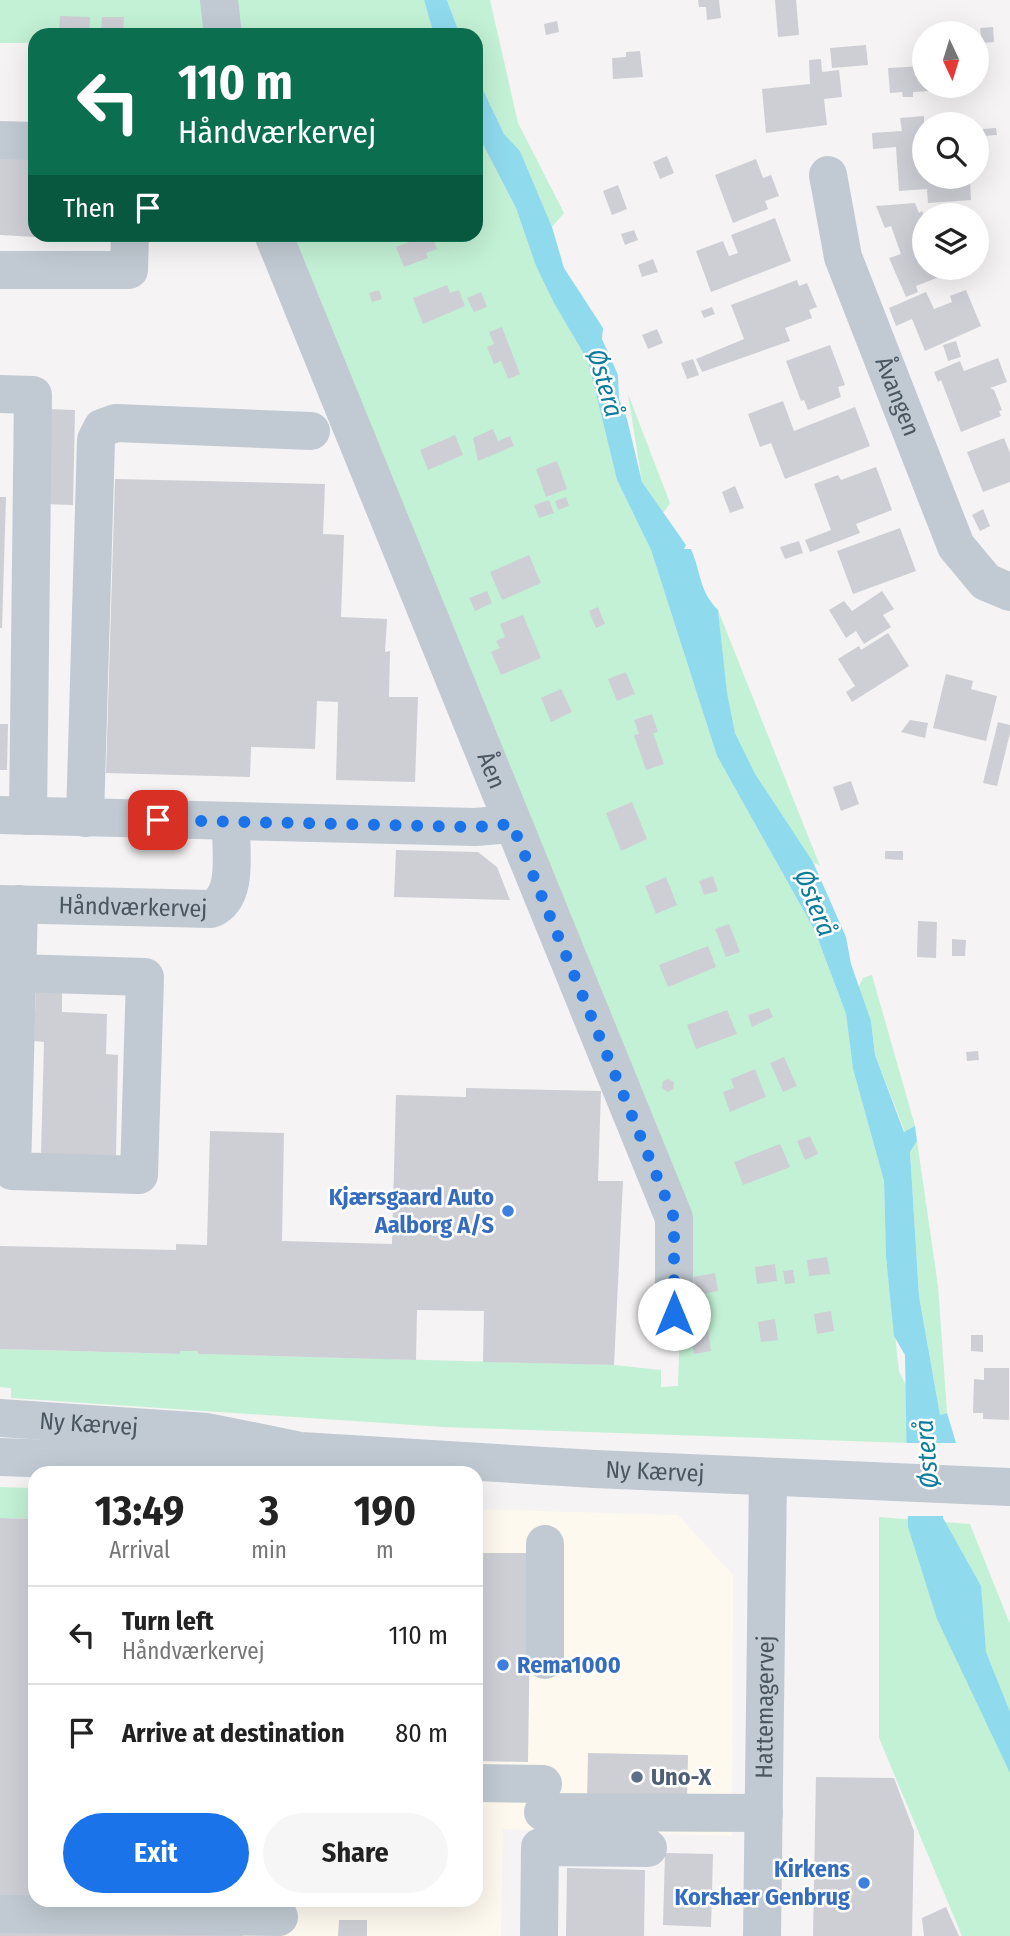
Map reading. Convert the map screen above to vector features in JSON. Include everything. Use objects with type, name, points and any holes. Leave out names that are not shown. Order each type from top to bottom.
[{"type":"street","points":[[219,0],[222,28]]},
{"type":"street","points":[[0,140],[28,141]]},
{"type":"street","name":"Åvangen","points":[[828,176],[843,257],[956,546],[986,582],[1010,592]]},
{"type":"street","points":[[0,270],[129,270],[130,242]]},
{"type":"street","name":"Åen","points":[[277,242],[674,1218],[674,1314]]},
{"type":"street","points":[[0,394],[33,395],[14,816],[475,827],[512,824]]},
{"type":"street","points":[[85,818],[96,440],[102,428],[116,422],[312,431]]},
{"type":"street","name":"Håndværkervej","points":[[9,904],[211,909],[223,904],[229,893],[231,822]]},
{"type":"street","points":[[9,904],[17,973],[12,1171],[139,1175],[145,977],[17,973]]},
{"type":"street","name":"Ny Kærvej","points":[[0,1418],[206,1432],[301,1451],[395,1465],[426,1466]]},
{"type":"street","name":"Ny Kærvej","points":[[0,1457],[205,1464],[301,1451]]},
{"type":"street","name":"Ny Kærvej","points":[[483,1468],[1010,1487]]},
{"type":"street","name":"Hattemagervej","points":[[762,1936],[768,1477]]},
{"type":"street","points":[[545,1544],[545,1660]]},
{"type":"street","points":[[483,1785],[543,1798],[764,1813]]},
{"type":"street","points":[[539,1936],[540,1847],[648,1848]]},
{"type":"street","points":[[0,1914],[279,1918]]},
{"type":"shaded area","points":[[0,1487],[28,1488],[28,1907],[483,1907],[483,1509],[678,1515],[733,1575],[732,1836],[503,1829],[501,1936],[0,1936]]},
{"type":"green space","points":[[0,0],[208,0],[211,28],[28,28],[28,43],[0,43]]},
{"type":"green space","points":[[235,0],[424,0],[432,28],[238,28]]},
{"type":"green space","points":[[447,0],[490,0],[518,123],[564,213],[552,227],[520,151],[504,134],[483,90],[483,28],[457,28]]},
{"type":"green space","points":[[483,144],[516,208],[536,266],[588,361],[617,480],[651,550],[717,756],[815,931],[846,1014],[853,1069],[884,1181],[886,1257],[899,1371],[906,1386],[909,1443],[443,1427],[11,1398],[11,1388],[0,1387],[0,1349],[180,1354],[180,1351],[198,1351],[198,1354],[614,1365],[661,1370],[661,1387],[678,1386],[682,1267],[295,242],[483,242]]},
{"type":"green space","points":[[628,394],[670,503],[663,513],[642,482]]},
{"type":"green space","points":[[718,610],[820,866],[813,862],[770,799],[750,767],[735,733],[725,687]]},
{"type":"green space","points":[[872,975],[915,1126],[905,1132],[875,1055],[871,1021],[858,988],[863,978]]},
{"type":"green space","points":[[917,1141],[938,1286],[947,1413],[940,1415],[919,1296],[910,1152]]},
{"type":"green space","points":[[0,1487],[28,1488],[28,1519],[0,1518]]},
{"type":"green space","points":[[879,1517],[970,1524],[1010,1624],[1010,1936],[962,1936],[879,1738]]},
{"type":"water","points":[[424,0],[447,0],[457,28],[432,28]]},
{"type":"water","name":"Østerå","points":[[483,90],[504,134],[520,151],[552,227],[564,268],[603,328],[602,339],[618,375],[619,399],[627,419],[642,482],[686,545],[684,549],[691,549],[707,596],[718,610],[727,693],[735,733],[755,774],[813,862],[846,937],[851,964],[871,1021],[875,1055],[904,1132],[915,1126],[917,1141],[910,1152],[919,1296],[940,1415],[947,1413],[956,1443],[945,1464],[943,1518],[981,1586],[986,1652],[1010,1712],[1010,1773],[937,1619],[908,1527],[905,1355],[894,1336],[886,1257],[884,1181],[853,1069],[846,1014],[815,931],[717,756],[651,550],[617,480],[588,361],[536,266],[516,208],[483,144]]},
{"type":"pier","points":[[905,1443],[960,1443],[949,1465],[947,1516],[905,1516]]},
{"type":"building","points":[[698,0],[719,0],[721,18],[707,20],[706,7],[699,7]]},
{"type":"building","points":[[775,0],[796,0],[799,35],[778,37]]},
{"type":"building","points":[[60,16],[90,17],[89,28],[59,28]]},
{"type":"building","points":[[102,17],[124,17],[123,28],[101,28]]},
{"type":"building","points":[[557,21],[559,32],[546,35],[544,24]]},
{"type":"building","points":[[989,27],[993,27],[994,42],[989,42]]},
{"type":"building","points":[[866,45],[868,65],[832,68],[830,48]]},
{"type":"building","points":[[640,51],[643,77],[613,79],[612,58],[626,57],[626,52]]},
{"type":"building","points":[[821,59],[822,72],[839,70],[842,97],[824,99],[827,125],[766,133],[762,89],[810,84],[809,60]]},
{"type":"building","points":[[912,67],[912,97],[903,97],[902,92],[890,93],[888,68]]},
{"type":"building","points":[[912,117],[912,189],[927,189],[899,191],[896,147],[873,149],[872,133],[902,131],[900,118]]},
{"type":"building","points":[[996,128],[997,135],[989,136],[989,129]]},
{"type":"building","points":[[0,155],[28,156],[28,237],[0,235]]},
{"type":"building","points":[[667,156],[674,173],[660,179],[653,162]]},
{"type":"building","points":[[756,159],[763,178],[771,175],[779,196],[765,201],[768,209],[733,223],[715,175]]},
{"type":"building","points":[[618,185],[627,209],[612,215],[603,191]]},
{"type":"building","points":[[927,189],[970,189],[971,200],[928,203]]},
{"type":"building","points":[[912,203],[912,280],[931,280],[916,286],[918,292],[906,297],[889,258],[901,254],[891,226],[885,228],[876,206]]},
{"type":"building","points":[[775,218],[791,261],[711,292],[696,251],[723,241],[729,256],[738,253],[731,235]]},
{"type":"building","points":[[634,230],[638,240],[625,245],[621,234]]},
{"type":"building","points":[[410,242],[435,242],[437,249],[426,253],[428,258],[404,267],[396,247]]},
{"type":"building","points":[[653,259],[658,272],[642,277],[638,265]]},
{"type":"building","points":[[797,280],[799,286],[807,283],[817,307],[809,310],[812,318],[785,328],[790,341],[702,372],[696,359],[744,339],[731,305]]},
{"type":"building","points":[[447,285],[450,293],[459,290],[465,306],[423,324],[413,298]]},
{"type":"building","points":[[379,290],[382,299],[372,302],[369,293]]},
{"type":"building","points":[[966,290],[981,326],[925,351],[912,319],[896,326],[889,308],[926,292],[934,309],[952,302],[950,296]]},
{"type":"building","points":[[481,292],[487,307],[474,312],[467,298]]},
{"type":"building","points":[[712,307],[715,314],[704,318],[701,311]]},
{"type":"building","points":[[502,327],[520,374],[508,379],[501,361],[494,364],[487,347],[494,344],[489,332]]},
{"type":"building","points":[[657,329],[663,343],[648,349],[642,335]]},
{"type":"building","points":[[956,341],[961,357],[948,361],[943,345]]},
{"type":"building","points":[[830,345],[845,385],[838,387],[841,397],[808,410],[804,400],[801,401],[786,361]]},
{"type":"building","points":[[998,358],[1007,382],[990,388],[994,390],[1002,410],[999,411],[1001,416],[961,432],[941,380],[938,382],[934,372],[960,361],[964,371]]},
{"type":"building","points":[[693,359],[699,375],[687,379],[681,363]]},
{"type":"building","points":[[783,401],[794,431],[855,407],[870,446],[785,479],[771,443],[760,447],[748,414]]},
{"type":"building","points":[[46,409],[75,410],[73,505],[44,504]]},
{"type":"building","points":[[493,429],[498,441],[510,436],[514,446],[478,461],[473,438]]},
{"type":"building","points":[[455,435],[463,455],[428,470],[420,450]]},
{"type":"building","points":[[1004,438],[1010,453],[1010,482],[983,492],[967,452]]},
{"type":"building","points":[[557,461],[567,489],[546,497],[536,469]]},
{"type":"building","points":[[876,467],[892,510],[856,524],[860,533],[810,552],[805,540],[831,530],[814,484],[838,475],[841,480]]},
{"type":"building","points":[[115,479],[325,484],[323,534],[344,535],[341,617],[387,619],[385,652],[390,651],[389,697],[418,697],[415,782],[336,780],[338,702],[317,701],[315,749],[251,747],[250,777],[106,773]]},
{"type":"building","points":[[735,486],[744,508],[730,513],[722,492]]},
{"type":"building","points":[[0,497],[6,497],[2,628],[0,628]]},
{"type":"building","points":[[566,497],[569,506],[558,510],[555,501]]},
{"type":"building","points":[[549,500],[554,513],[539,518],[534,505]]},
{"type":"building","points":[[983,509],[990,526],[980,531],[972,515]]},
{"type":"building","points":[[900,528],[916,571],[853,594],[837,551]]},
{"type":"building","points":[[799,541],[803,553],[785,559],[780,547]]},
{"type":"building","points":[[529,555],[541,583],[502,600],[490,572]]},
{"type":"building","points":[[487,591],[492,603],[475,611],[469,598]]},
{"type":"building","points":[[882,591],[894,609],[883,615],[891,627],[864,644],[856,631],[846,638],[829,610],[844,601],[852,611]]},
{"type":"building","points":[[598,607],[605,624],[596,628],[589,611]]},
{"type":"building","points":[[523,615],[541,658],[501,675],[491,652],[500,648],[496,641],[505,637],[500,624]]},
{"type":"building","points":[[888,633],[909,666],[852,702],[846,692],[855,686],[838,659],[859,646],[861,650]]},
{"type":"building","points":[[626,672],[635,694],[617,701],[608,679]]},
{"type":"building","points":[[946,674],[973,681],[971,689],[997,696],[986,741],[933,728]]},
{"type":"building","points":[[561,689],[572,712],[551,722],[541,698]]},
{"type":"building","points":[[652,714],[658,732],[653,733],[664,764],[646,770],[634,735],[639,734],[634,720]]},
{"type":"building","points":[[910,720],[928,723],[925,738],[901,732]]},
{"type":"building","points":[[998,722],[1010,725],[1010,733],[997,786],[983,783]]},
{"type":"building","points":[[0,724],[8,724],[7,770],[0,770]]},
{"type":"building","points":[[851,781],[859,804],[841,811],[833,787]]},
{"type":"building","points":[[632,802],[647,839],[621,851],[606,813]]},
{"type":"building","points":[[396,850],[478,852],[497,867],[510,900],[394,897]]},
{"type":"building","points":[[885,851],[903,851],[903,860],[885,859]]},
{"type":"building","points":[[713,876],[718,891],[704,895],[699,881]]},
{"type":"building","points":[[666,877],[677,905],[656,914],[645,886]]},
{"type":"building","points":[[918,921],[937,922],[936,958],[917,957]]},
{"type":"building","points":[[729,924],[740,952],[726,957],[715,929]]},
{"type":"building","points":[[952,939],[966,940],[965,956],[952,956]]},
{"type":"building","points":[[708,946],[716,967],[668,987],[659,965]]},
{"type":"building","points":[[36,989],[62,989],[62,1012],[107,1014],[106,1054],[118,1055],[116,1156],[41,1154],[44,1042],[34,1041]]},
{"type":"building","points":[[769,1008],[773,1017],[752,1027],[748,1015]]},
{"type":"building","points":[[727,1010],[737,1034],[696,1049],[687,1025]]},
{"type":"building","points":[[978,1051],[979,1060],[967,1061],[966,1052]]},
{"type":"building","points":[[784,1057],[797,1086],[783,1092],[770,1063]]},
{"type":"building","points":[[755,1069],[766,1097],[730,1112],[723,1092],[734,1088],[731,1079]]},
{"type":"building","points":[[668,1079],[674,1082],[673,1089],[668,1092],[662,1088],[663,1081]]},
{"type":"building","name":"Kjærsgaard Auto Aalborg A/S","points":[[466,1088],[601,1091],[598,1181],[623,1181],[614,1365],[483,1362],[484,1311],[417,1310],[416,1360],[198,1354],[198,1351],[180,1351],[180,1354],[0,1349],[0,1246],[176,1250],[176,1244],[207,1245],[210,1131],[284,1133],[282,1241],[392,1244],[396,1095],[466,1097]]},
{"type":"building","points":[[810,1136],[818,1154],[805,1160],[797,1141]]},
{"type":"building","points":[[780,1144],[790,1167],[743,1185],[734,1162]]},
{"type":"building","points":[[827,1257],[830,1274],[809,1276],[807,1260]]},
{"type":"building","points":[[775,1264],[777,1281],[757,1284],[755,1267]]},
{"type":"building","points":[[793,1270],[795,1283],[785,1284],[783,1271]]},
{"type":"building","points":[[715,1273],[718,1291],[697,1295],[693,1277]]},
{"type":"building","points":[[831,1311],[834,1331],[817,1334],[814,1314]]},
{"type":"building","points":[[775,1319],[778,1340],[761,1342],[758,1322]]},
{"type":"building","points":[[708,1330],[711,1351],[694,1354],[690,1332]]},
{"type":"building","points":[[971,1335],[983,1335],[983,1352],[971,1351]]},
{"type":"building","points":[[984,1368],[1009,1368],[1009,1420],[983,1419],[983,1413],[973,1413],[974,1379],[984,1380]]},
{"type":"building","points":[[0,1518],[28,1519],[28,1907],[244,1907],[243,1936],[0,1936]]},
{"type":"building","name":"Rema1000","points":[[483,1553],[531,1553],[528,1762],[483,1761]]},
{"type":"building","name":"Uno-X","points":[[588,1753],[688,1755],[687,1801],[587,1800]]},
{"type":"building","name":"Kirkens Korshær Genbrug","points":[[816,1777],[894,1778],[914,1831],[912,1936],[813,1936]]},
{"type":"building","points":[[665,1853],[713,1854],[711,1927],[663,1925]]},
{"type":"building","points":[[567,1868],[645,1870],[644,1936],[566,1936]]},
{"type":"building","points":[[946,1907],[959,1936],[924,1936],[922,1918]]},
{"type":"building","points":[[339,1920],[367,1920],[367,1936],[338,1936]]},
{"type":"place","name":"Kjærsgaard Auto Aalborg A/S","points":[[508,1211]]},
{"type":"place","name":"Rema1000","points":[[503,1665]]},
{"type":"place","name":"Uno-X","points":[[637,1777]]},
{"type":"place","name":"Kirkens Korshær Genbrug","points":[[864,1883]]},
{"type":"route","points":[[158,820],[475,827],[512,824],[674,1218],[674,1314]]}]
